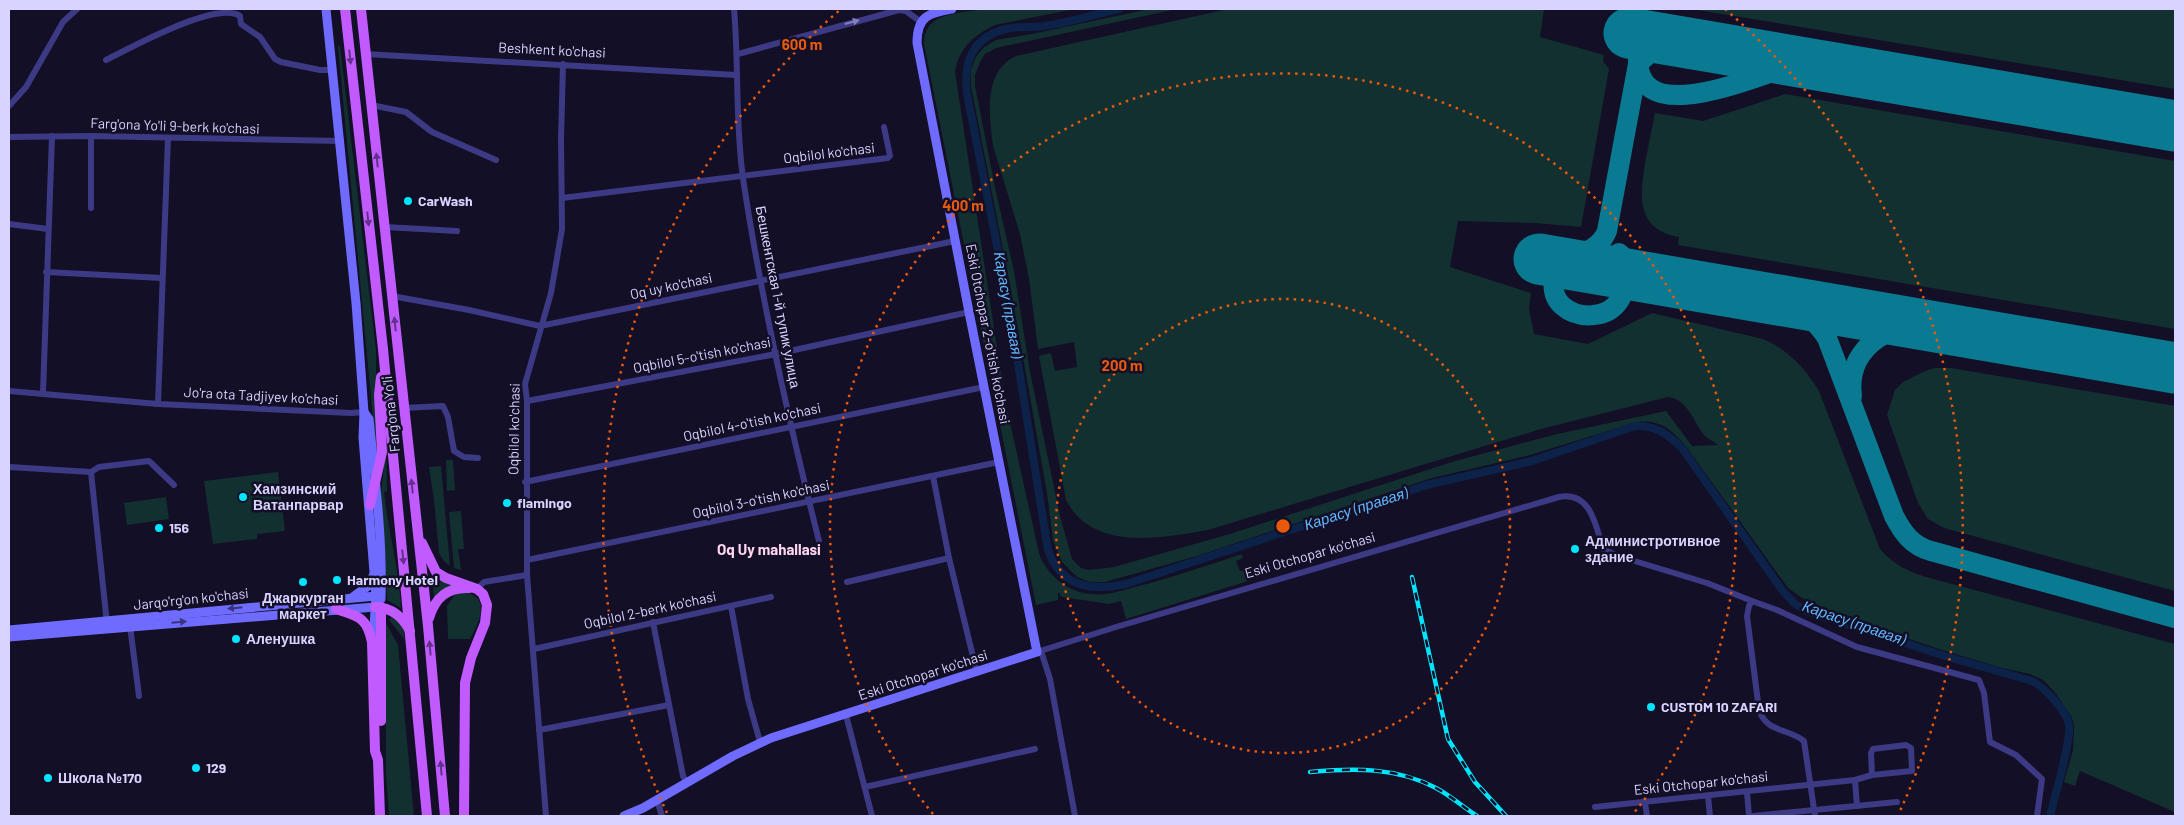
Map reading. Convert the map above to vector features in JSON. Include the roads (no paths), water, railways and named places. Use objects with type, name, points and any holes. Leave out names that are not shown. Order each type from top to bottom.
[{"type":"main road","name":"Farg'ona Yo'li","points":[[345,9],[383,349],[415,672],[427,816]]},
{"type":"main road","name":"Farg'ona Yo'li","points":[[361,9],[428,626],[445,816]]},
{"type":"main road","points":[[370,505],[382,452],[379,395],[383,349]]},
{"type":"main road","points":[[418,534],[436,572],[446,578],[477,589],[486,599],[488,610],[486,623],[470,658],[465,684],[464,816]]},
{"type":"main road","points":[[428,626],[431,610],[445,592],[463,587],[477,589]]},
{"type":"main road","points":[[378,760],[381,750],[377,603],[400,617],[411,634]]},
{"type":"main road","points":[[336,610],[356,616],[366,622],[372,642],[375,750],[378,760],[380,816]]},
{"type":"street","points":[[9,106],[26,87],[63,22],[77,9]]},
{"type":"street","name":"Farg'ona Yo'li","points":[[326,9],[341,141],[364,412],[363,438],[377,603]]},
{"type":"street","name":"Бешкентская 1-й тупик улица","points":[[734,9],[738,54],[736,75],[743,177],[761,280],[791,426],[819,541]]},
{"type":"street","points":[[738,54],[890,12],[906,11],[921,22],[929,11],[952,9]]},
{"type":"street","points":[[106,60],[180,23],[209,14],[236,13],[240,16],[241,24],[260,37],[275,58],[281,62],[320,70],[332,70]]},
{"type":"street","name":"Eski Otchopar 2-o'tish ko'chasi","points":[[921,22],[917,42],[955,241],[1039,651],[1050,679],[1075,816]]},
{"type":"street","name":"Beshkent ko'chasi","points":[[366,54],[736,75]]},
{"type":"street","name":"Oqbilol ko'chasi","points":[[546,816],[527,575],[525,482],[527,401],[525,384],[550,293],[562,229],[561,139],[563,64]]},
{"type":"street","points":[[371,105],[406,112],[432,132],[496,160]]},
{"type":"street","name":"Oqbilol ko'chasi","points":[[562,198],[888,158],[890,156],[884,127]]},
{"type":"street","points":[[43,392],[52,136]]},
{"type":"street","points":[[91,136],[91,208]]},
{"type":"street","name":"Farg'ona Yo'li 9-berk ko'chasi","points":[[9,137],[91,136],[341,141]]},
{"type":"street","points":[[158,404],[168,138]]},
{"type":"street","points":[[9,224],[48,229]]},
{"type":"street","points":[[385,227],[457,232]]},
{"type":"street","name":"Oq uy ko'chasi","points":[[392,296],[469,310],[540,326],[955,241]]},
{"type":"street","points":[[46,272],[162,278]]},
{"type":"street","name":"Oqbilol 5-o'tish ko'chasi","points":[[527,401],[776,354],[969,312]]},
{"type":"street","name":"Oqbilol 4-o'tish ko'chasi","points":[[525,482],[984,387]]},
{"type":"street","name":"Jo'ra ota Tadjiyev ko'chasi","points":[[9,390],[158,404],[351,413],[364,412]]},
{"type":"street","points":[[404,408],[442,406],[448,417],[454,451],[464,457],[478,458]]},
{"type":"street","name":"Farg'ona Yo'li","points":[[364,412],[369,419],[381,551],[372,642]]},
{"type":"street","points":[[9,467],[91,472],[99,467],[148,460],[174,485]]},
{"type":"street","name":"Oqbilol 3-o'tish ko'chasi","points":[[527,560],[999,462]]},
{"type":"street","points":[[91,472],[107,624]]},
{"type":"street","points":[[933,476],[949,558],[977,673]]},
{"type":"street","name":"Eski Otchopar ko'chasi","points":[[624,816],[657,800],[760,742],[977,673],[1116,626],[1563,496],[1577,498],[1588,507],[1603,549],[1618,556],[1707,584],[1777,610],[1857,647],[1979,680],[1984,693],[1990,742],[2016,755],[2042,778],[2037,816]]},
{"type":"street","points":[[847,582],[949,558]]},
{"type":"street","points":[[353,597],[368,586],[374,574]]},
{"type":"street","points":[[477,589],[484,582],[527,575]]},
{"type":"street","name":"Jarqo'rg'on ko'chasi","points":[[9,637],[107,624],[353,597],[377,603]]},
{"type":"street","name":"Oqbilol 2-berk ko'chasi","points":[[534,649],[771,597]]},
{"type":"street","points":[[1752,601],[1747,616],[1758,710],[1772,728],[1799,737],[1804,741],[1815,813]]},
{"type":"street","name":"Jarqo'rg'on ko'chasi","points":[[9,630],[107,624],[130,626],[336,610],[377,603]]},
{"type":"street","points":[[730,606],[748,699],[760,742]]},
{"type":"street","points":[[653,622],[683,776],[687,783]]},
{"type":"street","points":[[130,626],[139,696]]},
{"type":"street","points":[[539,730],[669,705]]},
{"type":"street","name":"Eski Otchopar ko'chasi","points":[[846,715],[872,816]]},
{"type":"street","name":"Eski Otchopar ko'chasi","points":[[1595,807],[1811,785],[1855,780],[1872,775],[1912,772],[1910,748],[1906,745],[1873,749],[1870,753],[1872,775]]},
{"type":"street","points":[[865,788],[1035,749]]},
{"type":"street","points":[[1855,780],[1858,806]]},
{"type":"street","points":[[1747,792],[1749,816]]},
{"type":"street","points":[[1708,796],[1710,816]]},
{"type":"street","points":[[657,800],[662,816]]},
{"type":"street","points":[[1758,816],[1815,813],[1897,802]]},
{"type":"street","points":[[1645,803],[1647,816]]},
{"type":"waterway","name":"Карасу (правая)","points":[[1119,9],[1053,25],[1011,28],[994,33],[985,38],[972,53],[966,83],[1008,301],[1048,550],[1054,563],[1069,579],[1079,584],[1101,587],[1126,584],[1427,485],[1532,461],[1635,426],[1649,427],[1661,431],[1682,448],[1782,590],[1795,604],[1806,611],[1945,656],[2032,681],[2048,694],[2060,707],[2069,725],[2065,756],[2050,816]]},
{"type":"railway","points":[[1412,577],[1448,739],[1475,782],[1506,816]]},
{"type":"railway","points":[[1310,772],[1359,770],[1406,776],[1447,794],[1477,816]]},
{"type":"place","name":"CarWash","points":[[408,201]]},
{"type":"place","name":"Хамзинский Ватанпарвар","points":[[243,497]]},
{"type":"place","name":"flamingo","points":[[507,503]]},
{"type":"place","name":"156","points":[[159,528]]},
{"type":"place","name":"Администротивное здание","points":[[1575,549]]},
{"type":"place","name":"Harmony Hotel","points":[[337,580]]},
{"type":"place","name":"Джаркурган маркет","points":[[303,582]]},
{"type":"place","name":"Аленушка","points":[[236,639]]},
{"type":"place","name":"CUSTOM 10 ZAFARI","points":[[1651,707]]},
{"type":"place","name":"129","points":[[196,768]]},
{"type":"place","name":"Школа №170","points":[[48,778]]},
{"type":"district","name":"Oq Uy mahallasi","points":[[769,550]]}]
